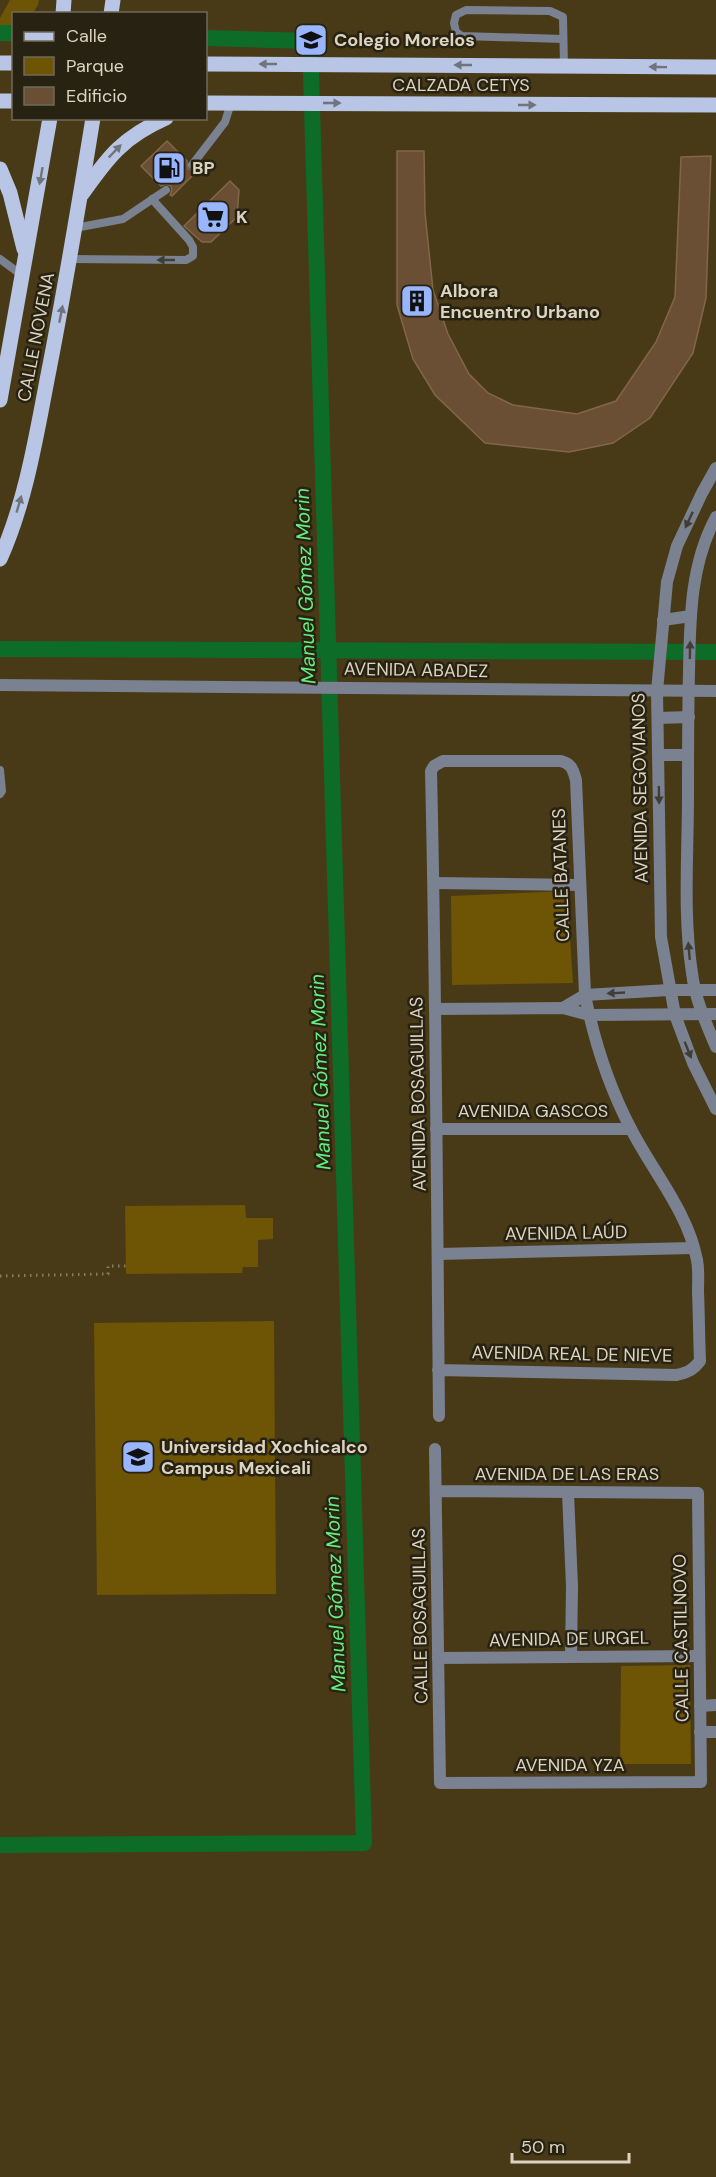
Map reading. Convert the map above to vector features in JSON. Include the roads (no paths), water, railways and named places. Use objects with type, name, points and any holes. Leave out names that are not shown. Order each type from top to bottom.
[{"type":"main road","name":"CALZADA CETYS","points":[[207,64],[716,67]]},
{"type":"main road","name":"CALZADA CETYS","points":[[207,103],[716,105]]},
{"type":"main road","points":[[207,108],[228,103]]},
{"type":"main road","name":"CALLE NOVENA","points":[[0,400],[50,120]]},
{"type":"main road","name":"CALLE NOVENA","points":[[0,560],[7,544],[34,451],[70,259],[93,120]]},
{"type":"main road","points":[[80,197],[121,144],[162,120]]},
{"type":"main road","points":[[0,169],[10,193],[26,257]]},
{"type":"street","name":"AVENIDA SEGOVIANOS","points":[[716,468],[677,546],[667,582],[657,691],[661,938],[675,1014],[693,1063],[716,1109]]},
{"type":"street","points":[[716,517],[700,553],[694,578],[690,620],[688,755],[688,941],[695,989],[702,1014],[716,1047]]},
{"type":"street","points":[[662,623],[690,620]]},
{"type":"street","name":"AVENIDA ABADEZ","points":[[2,683],[716,691]]},
{"type":"street","points":[[658,718],[689,717]]},
{"type":"street","points":[[659,755],[688,755]]},
{"type":"street","name":"AVENIDA BOSAGUILLAS","points":[[439,1416],[439,1254],[431,771],[434,766],[443,761],[561,761]]},
{"type":"street","name":"CALLE BATANES","points":[[561,761],[568,763],[576,780],[585,994],[589,1015],[607,1074],[630,1129],[688,1230],[697,1261],[700,1361]]},
{"type":"street","points":[[434,883],[580,885]]},
{"type":"street","points":[[563,1008],[585,994],[716,990]]},
{"type":"street","points":[[435,1009],[563,1008],[589,1015],[716,1014]]},
{"type":"street","name":"AVENIDA GASCOS","points":[[436,1129],[630,1129]]},
{"type":"street","name":"AVENIDA LAÚD","points":[[439,1254],[693,1248]]},
{"type":"street","name":"AVENIDA REAL DE NIEVE","points":[[438,1370],[676,1375],[695,1368],[700,1361]]},
{"type":"street","name":"CALLE BOSAGUILLAS","points":[[435,1449],[440,1783]]},
{"type":"street","name":"AVENIDA DE LAS ERAS","points":[[436,1491],[698,1493]]},
{"type":"street","points":[[568,1493],[572,1586],[571,1657]]},
{"type":"street","name":"CALLE CASTILNOVO","points":[[698,1493],[701,1782]]},
{"type":"street","name":"AVENIDA DE URGEL","points":[[438,1658],[699,1656]]},
{"type":"street","points":[[700,1706],[716,1705]]},
{"type":"street","points":[[700,1732],[716,1732]]},
{"type":"street","name":"AVENIDA YZA","points":[[440,1783],[701,1782]]},
{"type":"lane","points":[[563,39],[462,36],[456,32],[454,22],[456,15],[466,10],[550,11],[563,17],[564,66]]},
{"type":"lane","points":[[192,165],[225,122],[228,103]]},
{"type":"lane","points":[[75,228],[123,219],[166,190]]},
{"type":"lane","points":[[70,259],[186,260],[193,256],[193,247],[189,240],[152,199]]},
{"type":"lane","points":[[0,259],[23,276]]},
{"type":"lane","points":[[0,770],[2,791],[0,794]]},
{"type":"waterway","name":"Manuel Gómez Morin","points":[[0,33],[12,33]]},
{"type":"waterway","name":"Manuel Gómez Morin","points":[[0,1845],[364,1843],[310,41],[207,38]]},
{"type":"waterway","points":[[0,649],[716,652]]},
{"type":"place","name":"Colegio Morelos","points":[[311,40]]},
{"type":"place","name":"BP","points":[[169,168]]},
{"type":"place","name":"K","points":[[213,217]]},
{"type":"place","name":"Albora Encuentro Urbano","points":[[417,301]]},
{"type":"place","name":"Universidad Xochicalco Campus Mexicali","points":[[138,1457]]}]
